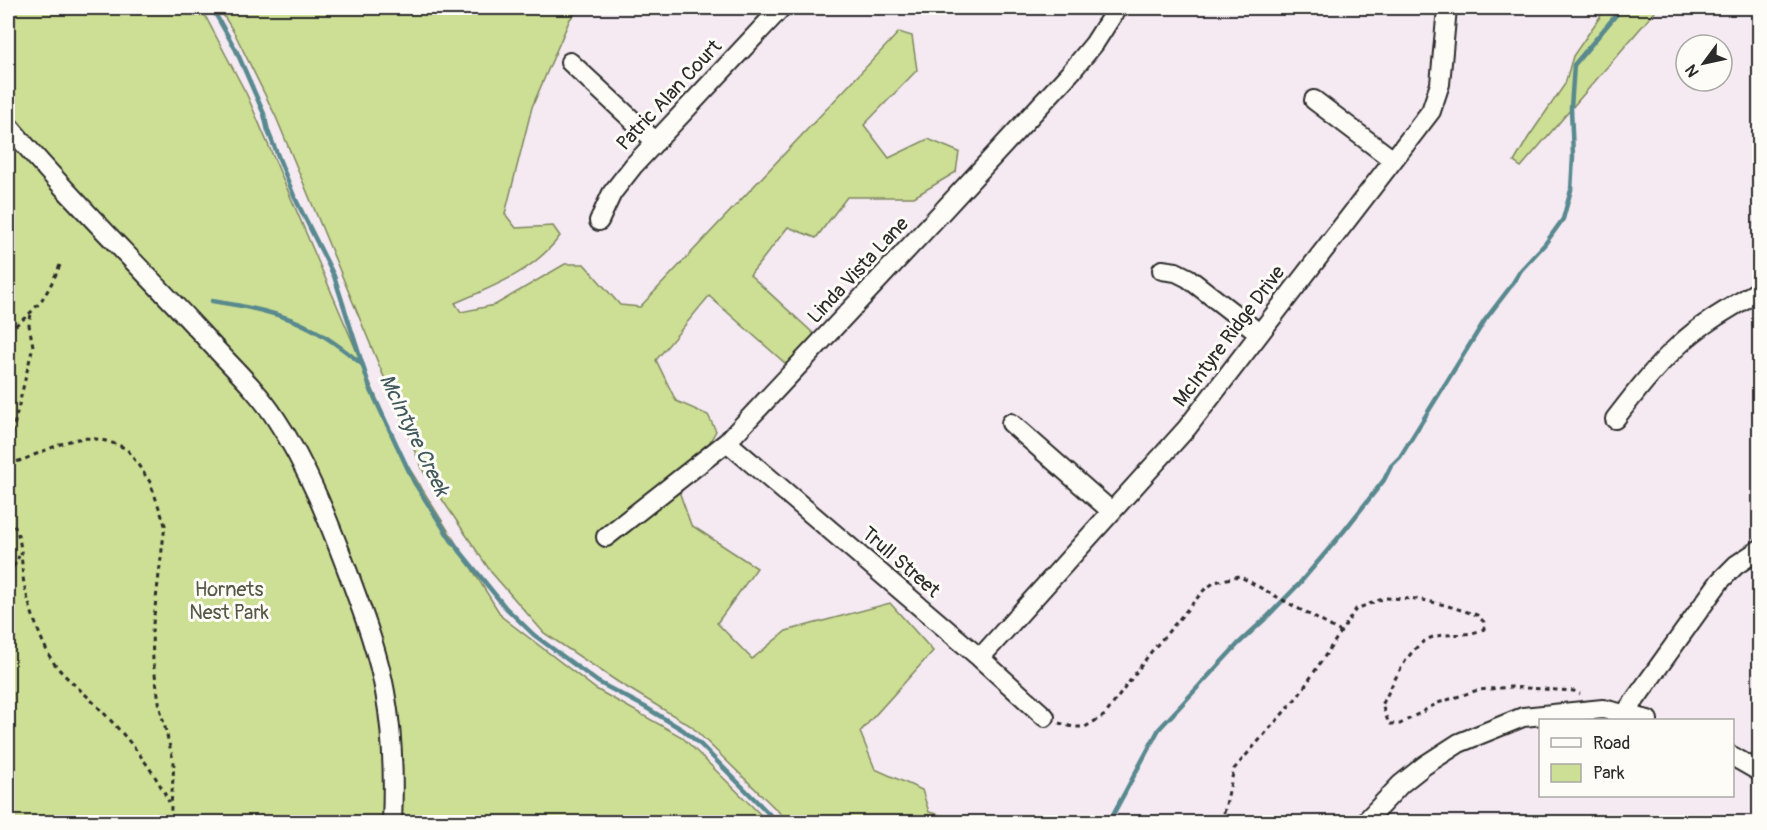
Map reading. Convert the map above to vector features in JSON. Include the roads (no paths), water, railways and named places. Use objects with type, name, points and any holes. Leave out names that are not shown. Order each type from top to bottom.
[{"type":"street","name":"Patric Alan Court","points":[[599,221],[612,193],[656,142],[781,8]]},
{"type":"street","name":"Linda Vista Lane","points":[[606,537],[727,442],[1070,73],[1094,44],[1117,8]]},
{"type":"street","name":"McIntyre Ridge Drive","points":[[980,658],[1187,428],[1431,111],[1440,84],[1447,8]]},
{"type":"street","points":[[570,62],[656,142]]},
{"type":"street","points":[[1314,100],[1393,160]]},
{"type":"street","points":[[8,125],[44,168],[255,392],[276,419],[296,454],[335,537],[369,627],[385,690],[392,742],[394,779],[392,822]]},
{"type":"street","points":[[1162,270],[1176,272],[1188,278],[1259,333]]},
{"type":"street","points":[[1615,419],[1645,381],[1680,344],[1702,326],[1760,290]]},
{"type":"street","points":[[1011,423],[1111,511]]},
{"type":"street","name":"Trull Street","points":[[727,442],[980,658],[1045,717]]},
{"type":"street","points":[[1624,714],[1720,581],[1736,564],[1760,549]]},
{"type":"street","points":[[1365,822],[1401,784],[1459,742],[1522,717],[1603,709],[1644,719]]},
{"type":"street","points":[[1734,757],[1760,772]]},
{"type":"waterway","name":"McIntyre Creek","points":[[212,8],[236,50],[264,114],[268,131],[294,196],[334,276],[370,388],[414,482],[451,540],[505,607],[534,635],[598,682],[683,730],[701,745],[777,822]]},
{"type":"waterway","points":[[1109,822],[1159,729],[1238,644],[1299,584],[1344,531],[1400,457],[1485,320],[1521,270],[1545,244],[1563,219],[1571,190],[1573,156],[1571,108],[1574,65],[1616,15],[1618,8]]},
{"type":"waterway","points":[[212,301],[262,311],[300,323],[331,340],[363,365]]},
{"type":"park label","name":"Hornets Nest Park","points":[[229,600]]}]
